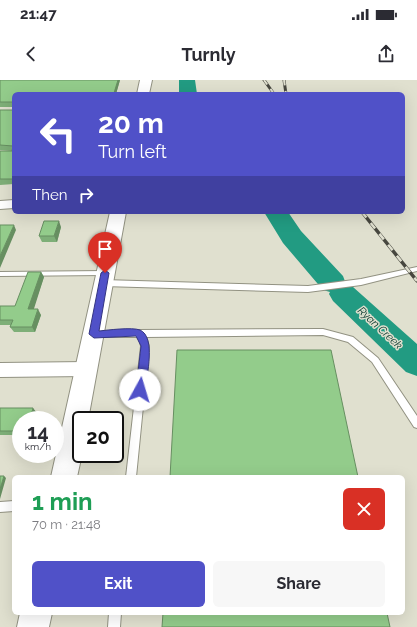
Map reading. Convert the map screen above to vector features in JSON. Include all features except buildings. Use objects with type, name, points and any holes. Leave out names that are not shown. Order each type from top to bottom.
[{"type":"street","points":[[143,92],[146,80]]},
{"type":"street","points":[[0,204],[12,204]]},
{"type":"street","points":[[64,475],[118,214]]},
{"type":"street","points":[[0,370],[86,369]]},
{"type":"street","points":[[33,627],[36,615]]},
{"type":"lane","points":[[0,274],[308,289],[361,282],[417,269]]},
{"type":"lane","points":[[94,334],[323,332],[350,340],[375,360],[417,424]]},
{"type":"lane","points":[[131,475],[145,346],[143,338],[138,333]]},
{"type":"lane","points":[[0,506],[12,506]]},
{"type":"lane","points":[[114,627],[115,615]]},
{"type":"waterway","name":"Ryan Creek","points":[[187,80],[188,92]]},
{"type":"waterway","name":"Ryan Creek","points":[[277,214],[292,237],[333,283]]},
{"type":"waterway","name":"Ryan Creek","points":[[343,294],[417,363]]},
{"type":"railway","points":[[264,80],[273,92]]},
{"type":"railway","points":[[284,80],[286,92]]},
{"type":"railway","points":[[364,214],[417,281]]},
{"type":"route","points":[[105,273],[94,334],[138,333],[143,338],[145,346],[140,390]]}]
